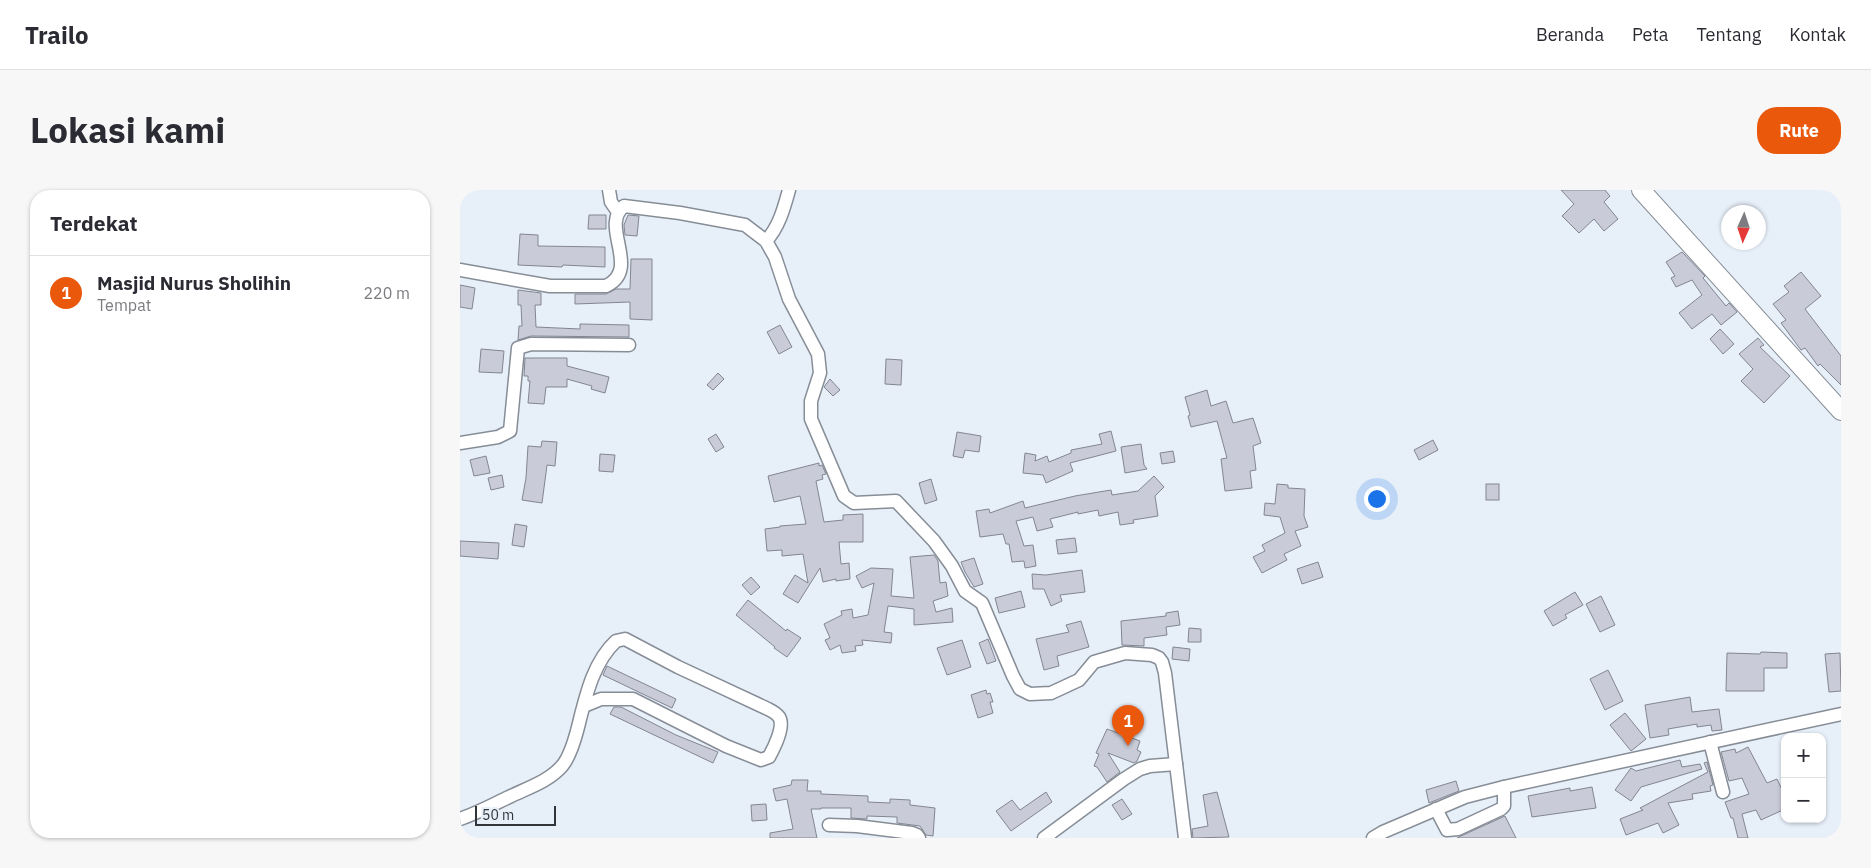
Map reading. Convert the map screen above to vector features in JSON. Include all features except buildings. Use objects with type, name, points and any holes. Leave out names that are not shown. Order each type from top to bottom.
[{"type":"street","points":[[609,190],[611,202],[618,212]]},
{"type":"street","points":[[766,241],[780,219],[790,190]]},
{"type":"street","points":[[1641,190],[1841,411]]},
{"type":"street","points":[[460,270],[550,286],[606,286],[613,283],[618,277],[622,266],[616,221],[618,212],[624,206],[680,213],[745,225],[766,241],[775,257],[789,299],[818,354],[820,374],[811,401],[811,419],[844,496],[854,502],[892,500],[900,503],[934,541],[952,566],[965,591],[982,603],[1020,689],[1030,694],[1051,693],[1078,680],[1094,662],[1124,653],[1152,655],[1159,658],[1166,673],[1186,838]]},
{"type":"street","points":[[460,443],[498,437],[510,431],[518,348],[532,344],[629,345]]},
{"type":"street","points":[[460,819],[485,810],[527,789],[548,778],[563,766],[575,736],[584,706],[598,663],[616,640],[625,639],[678,667],[768,710],[778,716],[780,720],[780,734],[769,757],[761,760],[726,746],[633,699],[601,699],[584,706]]},
{"type":"street","points":[[1373,838],[1464,797],[1841,714]]},
{"type":"street","points":[[1710,742],[1723,792]]},
{"type":"street","points":[[1044,838],[1140,769],[1150,766],[1176,764]]},
{"type":"street","points":[[1436,809],[1447,830],[1458,829],[1497,812],[1504,806],[1504,787]]},
{"type":"street","points":[[829,824],[912,833],[919,838]]},
{"type":"place","name":"Masjid Nurus Sholihin","points":[[1128,746]]}]
